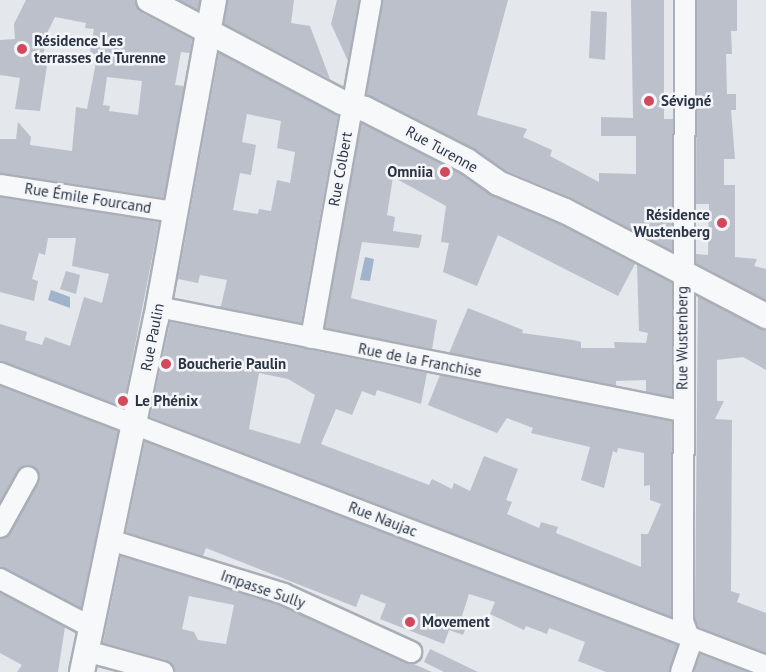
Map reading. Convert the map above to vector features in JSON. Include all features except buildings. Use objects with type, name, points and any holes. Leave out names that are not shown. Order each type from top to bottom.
[{"type":"street","name":"Rue Turenne","points":[[149,0],[467,161],[498,183],[565,212],[766,316]]},
{"type":"street","name":"Rue Paulin","points":[[84,661],[158,307],[214,0]]},
{"type":"street","name":"Rue Colbert","points":[[311,338],[371,0]]},
{"type":"street","name":"Rue Wustenberg","points":[[681,672],[691,643],[683,621],[685,0]]},
{"type":"street","name":"Rue Émile Fourcand","points":[[0,185],[176,212]]},
{"type":"street","name":"Rue de la Franchise","points":[[158,307],[682,411]]},
{"type":"street","name":"Rue Naujac","points":[[0,373],[766,666]]},
{"type":"street","points":[[0,527],[28,477]]},
{"type":"street","name":"Impasse Sully","points":[[110,540],[284,594],[411,652]]},
{"type":"street","points":[[0,579],[91,627]]},
{"type":"street","points":[[84,661],[163,672]]},
{"type":"water","points":[[365,257],[374,259],[370,281],[360,280]]},
{"type":"water","points":[[51,290],[70,297],[70,308],[48,300]]},
{"type":"place","name":"Résidence Les terrasses de Turenne","points":[[22,49]]},
{"type":"place","name":"Sévigné","points":[[649,101]]},
{"type":"place","name":"Omniia","points":[[445,172]]},
{"type":"place","name":"Résidence Wustenberg","points":[[722,223]]},
{"type":"place","name":"Boucherie Paulin","points":[[166,364]]},
{"type":"place","name":"Le Phénix","points":[[123,401]]},
{"type":"place","name":"Movement","points":[[410,622]]}]
